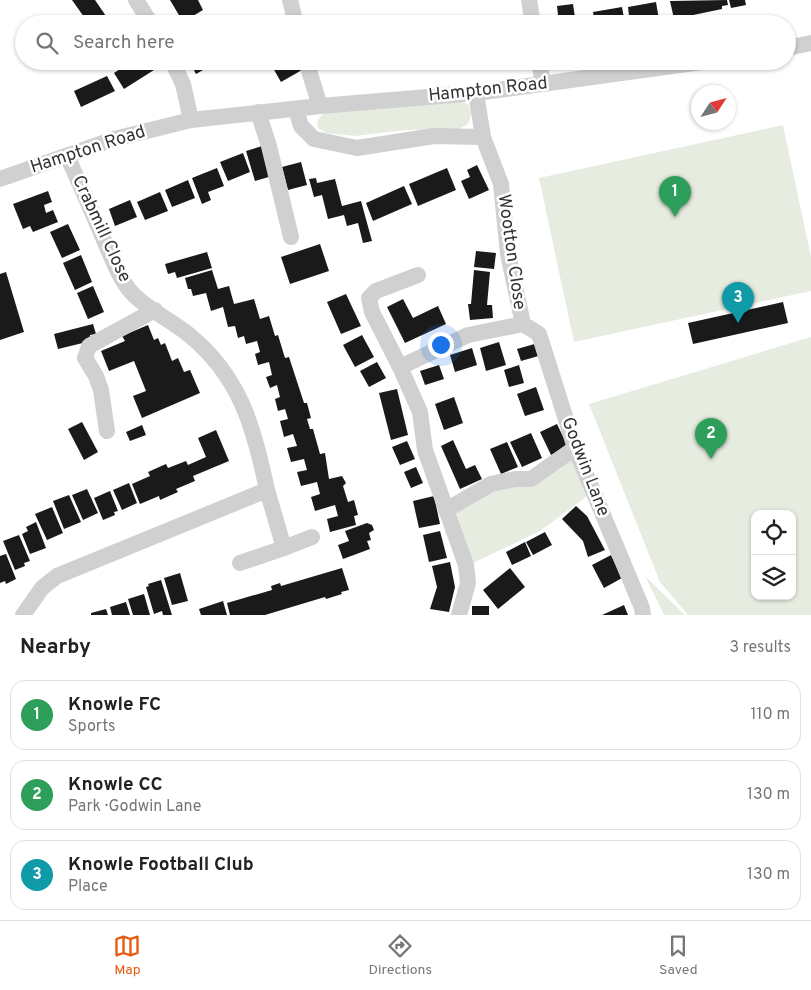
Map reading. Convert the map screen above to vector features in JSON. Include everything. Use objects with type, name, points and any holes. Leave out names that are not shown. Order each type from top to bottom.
[{"type":"street","points":[[136,0],[145,15]]},
{"type":"street","points":[[290,0],[294,15]]},
{"type":"street","points":[[530,0],[532,15]]},
{"type":"street","points":[[796,46],[811,43]]},
{"type":"street","points":[[176,70],[183,84],[190,120]]},
{"type":"street","points":[[309,70],[320,106]]},
{"type":"street","points":[[541,70],[543,84]]},
{"type":"street","name":"Hampton Road","points":[[0,180],[114,139],[190,120],[296,108],[476,93],[644,70]]},
{"type":"street","name":"Wootton Close","points":[[400,367],[468,335],[523,324],[508,254],[501,184],[483,137],[476,93]]},
{"type":"street","points":[[296,108],[301,126],[314,139],[357,148],[434,136],[483,137]]},
{"type":"street","points":[[258,112],[269,146],[291,237]]},
{"type":"street","name":"Crabmill Close","points":[[67,156],[119,273],[132,294],[204,346],[235,388],[247,412],[257,442],[267,490],[284,548]]},
{"type":"street","points":[[418,275],[376,291],[369,298],[372,312],[420,412],[425,450],[466,565],[468,583],[459,615]]},
{"type":"street","points":[[106,431],[101,390],[86,358],[89,346],[155,310]]},
{"type":"street","name":"Godwin Lane","points":[[523,324],[539,334],[575,448],[642,608],[643,615]]},
{"type":"street","points":[[446,510],[491,484],[515,479],[531,479],[575,448]]},
{"type":"street","points":[[23,615],[42,588],[57,576],[267,490]]},
{"type":"street","points":[[240,562],[312,537]]},
{"type":"shaded area","points":[[458,100],[469,105],[471,115],[468,124],[459,129],[405,130],[355,136],[326,133],[318,128],[317,122],[324,112]]},
{"type":"shaded area","points":[[783,125],[811,257],[811,291],[574,342],[539,178]]},
{"type":"shaded area","points":[[811,337],[811,615],[688,615],[660,582],[589,404]]},
{"type":"shaded area","points":[[573,452],[590,494],[540,531],[473,563],[456,511]]},
{"type":"shaded area","points":[[645,576],[685,615],[664,615]]},
{"type":"building","points":[[72,0],[95,0],[105,15],[83,15]]},
{"type":"building","points":[[170,0],[198,0],[203,10],[195,15],[179,15]]},
{"type":"building","points":[[727,0],[728,5],[722,6],[722,9],[693,15],[673,15],[670,1]]},
{"type":"building","points":[[729,0],[745,0],[746,5],[731,8]]},
{"type":"building","points":[[656,2],[658,15],[629,15],[628,7]]},
{"type":"building","points":[[573,4],[575,15],[558,15],[557,6]]},
{"type":"building","points":[[622,7],[623,15],[594,15],[593,12]]},
{"type":"building","points":[[118,70],[154,70],[124,89],[114,73]]},
{"type":"building","points":[[194,70],[203,70],[196,74]]},
{"type":"building","points":[[274,70],[302,70],[281,82]]},
{"type":"building","points":[[107,76],[115,91],[81,107],[74,91]]},
{"type":"building","points":[[262,146],[272,176],[255,181],[246,151]]},
{"type":"building","points":[[243,153],[250,172],[228,181],[220,162]]},
{"type":"building","points":[[301,162],[307,185],[288,190],[282,167]]},
{"type":"building","points":[[477,165],[489,190],[469,199],[461,181],[470,177],[467,170]]},
{"type":"building","points":[[217,168],[224,186],[208,192],[211,200],[202,204],[192,178]]},
{"type":"building","points":[[447,168],[456,190],[418,206],[409,184]]},
{"type":"building","points":[[316,178],[317,183],[335,179],[342,206],[361,201],[372,241],[363,243],[358,223],[347,226],[344,215],[328,219],[322,195],[314,197],[309,179]]},
{"type":"building","points":[[188,180],[195,198],[172,207],[165,190]]},
{"type":"building","points":[[404,186],[412,204],[373,221],[366,203]]},
{"type":"building","points":[[48,191],[52,202],[44,205],[46,213],[53,210],[58,222],[33,232],[30,226],[23,229],[13,204]]},
{"type":"building","points":[[160,192],[168,211],[145,220],[137,202]]},
{"type":"building","points":[[130,200],[137,217],[115,226],[109,209]]},
{"type":"building","points":[[68,224],[80,250],[62,258],[50,232]]},
{"type":"building","points":[[320,244],[329,271],[290,284],[281,257]]},
{"type":"building","points":[[476,251],[496,253],[494,269],[474,267]]},
{"type":"building","points":[[207,252],[212,268],[177,278],[175,272],[168,274],[165,264]]},
{"type":"building","points":[[81,255],[92,282],[75,290],[63,263]]},
{"type":"building","points":[[212,270],[218,289],[229,286],[234,304],[254,299],[260,319],[269,316],[275,336],[278,335],[285,358],[289,357],[304,403],[307,403],[311,418],[307,419],[310,429],[313,429],[320,454],[325,453],[329,479],[342,476],[346,483],[343,486],[348,502],[354,500],[358,515],[354,516],[356,525],[330,532],[327,519],[338,516],[335,505],[315,511],[311,497],[320,494],[317,482],[301,486],[297,472],[307,470],[304,459],[291,462],[287,448],[297,446],[293,434],[284,437],[280,421],[288,419],[285,409],[278,411],[275,399],[280,397],[277,385],[270,388],[266,377],[272,375],[269,362],[258,365],[255,354],[260,352],[257,341],[246,344],[244,336],[238,338],[235,326],[228,327],[223,307],[211,311],[206,293],[193,296],[191,289],[188,289],[185,278]]},
{"type":"building","points":[[474,270],[490,272],[487,305],[492,305],[493,318],[470,320],[468,304],[471,304]]},
{"type":"building","points":[[6,272],[24,332],[0,340],[0,274]]},
{"type":"building","points":[[93,286],[104,312],[88,319],[77,293]]},
{"type":"building","points":[[346,294],[361,326],[341,334],[327,302]]},
{"type":"building","points":[[403,299],[413,318],[438,306],[446,324],[405,343],[387,307]]},
{"type":"building","points":[[783,302],[788,323],[693,344],[688,323]]},
{"type":"building","points":[[93,324],[96,334],[90,335],[91,341],[58,349],[54,334]]},
{"type":"building","points":[[148,325],[154,340],[158,338],[161,345],[165,343],[172,361],[178,358],[184,372],[190,370],[200,393],[142,418],[133,396],[146,391],[134,361],[109,371],[101,351],[125,341],[122,336]]},
{"type":"building","points":[[362,335],[374,357],[355,367],[343,345]]},
{"type":"building","points":[[499,342],[506,365],[486,371],[480,348]]},
{"type":"building","points":[[538,343],[542,355],[521,361],[517,349]]},
{"type":"building","points":[[472,348],[477,365],[455,372],[450,355]]},
{"type":"building","points":[[377,362],[386,378],[369,387],[360,371]]},
{"type":"building","points":[[439,365],[444,379],[425,385],[420,371]]},
{"type":"building","points":[[519,365],[524,383],[509,387],[504,370]]},
{"type":"building","points":[[536,387],[544,410],[525,416],[517,394]]},
{"type":"building","points":[[397,389],[408,435],[391,440],[379,393]]},
{"type":"building","points":[[454,397],[463,423],[444,430],[435,404]]},
{"type":"building","points":[[82,422],[98,452],[84,460],[68,429]]},
{"type":"building","points":[[557,424],[568,447],[551,455],[540,432]]},
{"type":"building","points":[[142,425],[146,435],[130,441],[126,432]]},
{"type":"building","points":[[216,430],[229,461],[193,476],[195,481],[176,489],[178,492],[160,500],[159,496],[140,504],[132,484],[150,476],[148,472],[166,464],[168,468],[186,461],[188,465],[206,457],[198,438]]},
{"type":"building","points":[[531,433],[542,458],[522,467],[510,442]]},
{"type":"building","points":[[453,440],[466,469],[475,465],[482,479],[460,489],[441,446]]},
{"type":"building","points":[[407,441],[415,459],[400,465],[392,447]]},
{"type":"building","points":[[507,442],[518,467],[501,474],[490,449]]},
{"type":"building","points":[[416,467],[423,483],[411,488],[404,472]]},
{"type":"building","points":[[129,483],[137,503],[122,510],[113,490]]},
{"type":"building","points":[[87,489],[98,513],[83,520],[72,495]]},
{"type":"building","points":[[110,491],[118,511],[114,512],[115,515],[103,520],[94,498]]},
{"type":"building","points":[[69,495],[81,522],[64,529],[53,501]]},
{"type":"building","points":[[434,496],[440,524],[419,528],[413,501]]},
{"type":"building","points":[[576,506],[587,516],[605,550],[588,557],[583,541],[562,519]]},
{"type":"building","points":[[52,507],[63,533],[47,540],[35,514]]},
{"type":"building","points":[[36,522],[46,548],[30,554],[22,534],[28,531],[26,527]]},
{"type":"building","points":[[367,523],[372,525],[374,530],[369,533],[371,540],[367,541],[370,549],[343,559],[338,545],[349,541],[345,531]]},
{"type":"building","points":[[440,531],[447,558],[429,562],[423,535]]},
{"type":"building","points":[[545,532],[552,545],[533,555],[526,542]]},
{"type":"building","points":[[19,535],[30,561],[24,563],[25,566],[15,570],[3,541]]},
{"type":"building","points":[[525,542],[531,556],[512,565],[506,552]]},
{"type":"building","points":[[6,554],[16,579],[6,584],[5,581],[0,583],[0,556]]},
{"type":"building","points":[[611,555],[622,578],[604,588],[592,565]]},
{"type":"building","points":[[450,562],[455,587],[449,612],[430,609],[437,587],[432,566]]},
{"type":"building","points":[[342,568],[349,590],[341,592],[342,594],[326,599],[325,597],[265,615],[230,615],[227,603],[272,590],[271,586],[280,583],[281,586]]},
{"type":"building","points":[[510,568],[525,587],[498,609],[483,590]]},
{"type":"building","points":[[180,573],[188,601],[172,605],[164,578]]},
{"type":"building","points":[[161,580],[172,615],[163,615],[162,611],[154,614],[146,587],[149,586],[148,584]]},
{"type":"building","points":[[144,594],[150,615],[133,615],[128,599]]},
{"type":"building","points":[[223,601],[227,615],[201,615],[199,609]]},
{"type":"building","points":[[126,602],[130,615],[112,615],[110,607]]},
{"type":"building","points":[[624,605],[628,615],[602,615]]},
{"type":"building","points":[[472,606],[489,606],[489,615],[472,615]]},
{"type":"building","points":[[106,609],[108,615],[91,615],[91,613]]},
{"type":"place","name":"Knowle FC","points":[[675,217]]},
{"type":"place","name":"Knowle Football Club","points":[[738,323]]},
{"type":"place","name":"Knowle CC","points":[[711,459]]}]
